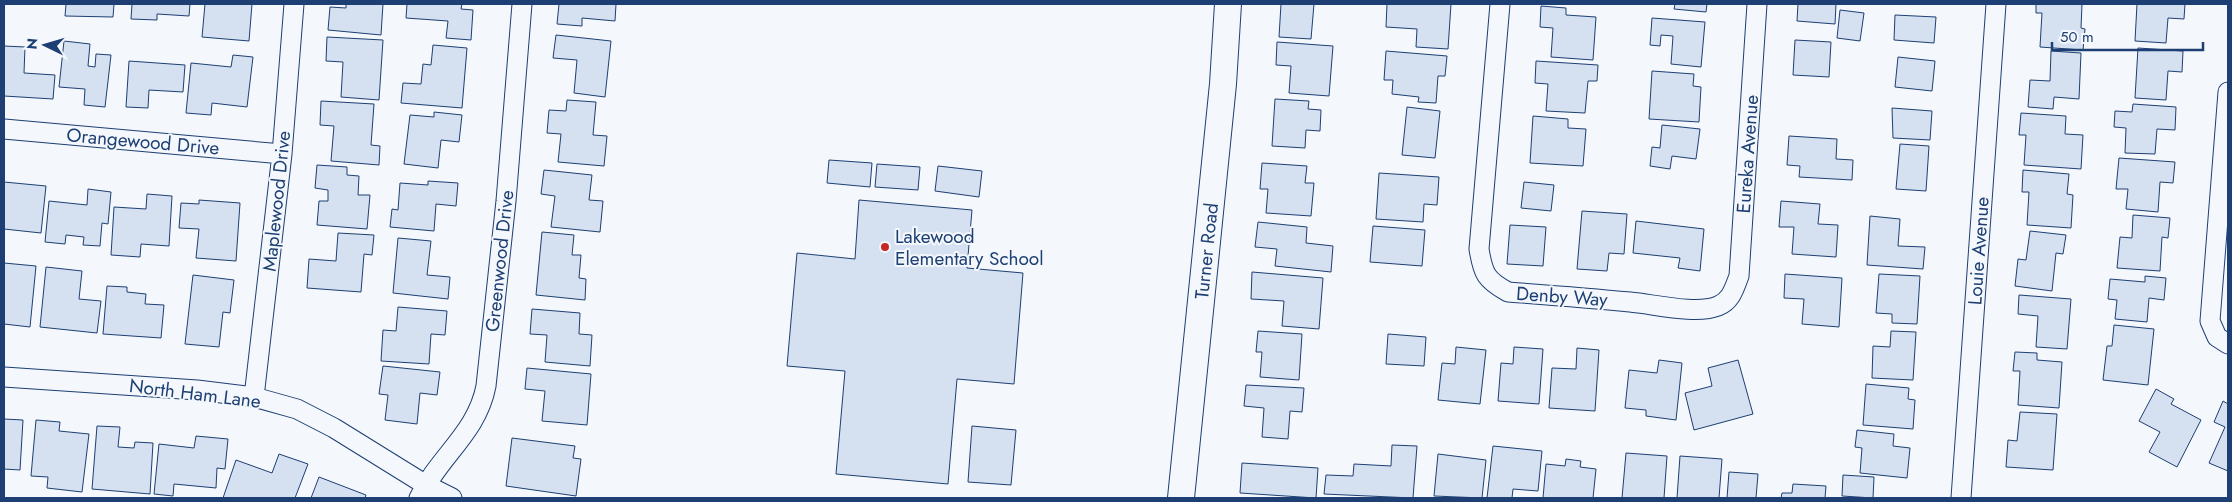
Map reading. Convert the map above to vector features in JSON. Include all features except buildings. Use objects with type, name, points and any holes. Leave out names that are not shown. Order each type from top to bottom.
[{"type":"main road","name":"Turner Road","points":[[1181,498],[1223,84],[1228,4]]},
{"type":"street","name":"Maplewood Drive","points":[[254,397],[282,154],[294,4]]},
{"type":"street","name":"Greenwood Drive","points":[[422,492],[437,468],[472,425],[483,403],[506,201],[522,4]]},
{"type":"street","name":"Denby Way","points":[[1500,4],[1479,249],[1482,270],[1490,282],[1508,292],[1696,309],[1716,307],[1726,301]]},
{"type":"street","name":"Eureka Avenue","points":[[1726,301],[1732,294],[1739,276],[1757,4]]},
{"type":"street","name":"Louie Avenue","points":[[1961,498],[1996,4]]},
{"type":"street","points":[[2228,92],[2210,321],[2217,337],[2228,344]]},
{"type":"street","name":"Orangewood Drive","points":[[4,129],[282,154]]},
{"type":"street","name":"North Ham Lane","points":[[4,377],[197,390],[254,397],[297,409],[334,428],[422,492],[452,498]]},
{"type":"place","name":"Lakewood Elementary School","points":[[885,247]]}]
